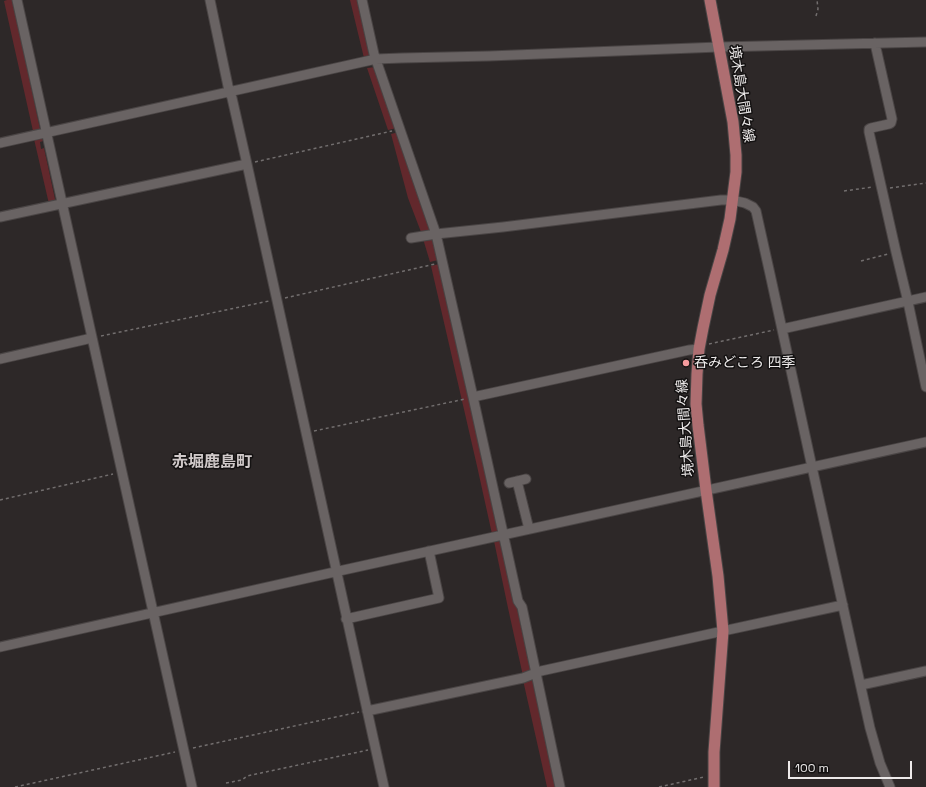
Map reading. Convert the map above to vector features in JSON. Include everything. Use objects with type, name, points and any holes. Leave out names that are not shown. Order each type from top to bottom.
[{"type":"main road","name":"境木島大間々線","points":[[710,0],[733,122],[736,155],[736,172],[728,229],[710,295],[700,346],[697,374],[696,404],[718,576],[723,630],[714,752],[714,782]]},
{"type":"street","points":[[17,0],[192,787]]},
{"type":"street","points":[[210,0],[384,787]]},
{"type":"street","points":[[362,0],[374,54],[436,234],[518,601],[522,607],[560,787]]},
{"type":"street","points":[[0,143],[376,59],[719,47],[926,42]]},
{"type":"street","points":[[875,44],[892,119],[889,124],[871,128],[869,129],[869,132],[926,387]]},
{"type":"street","points":[[0,217],[247,164]]},
{"type":"street","points":[[411,238],[721,200],[732,200],[746,203],[753,207],[756,211],[875,746],[890,787]]},
{"type":"street","points":[[782,329],[926,297]]},
{"type":"street","points":[[0,359],[92,338]]},
{"type":"street","points":[[473,397],[689,350],[700,346]]},
{"type":"street","points":[[0,647],[926,442]]},
{"type":"street","points":[[517,481],[529,530]]},
{"type":"street","points":[[346,619],[439,598],[429,551]]},
{"type":"street","points":[[367,711],[523,678],[535,673],[723,630],[843,605]]},
{"type":"street","points":[[861,685],[926,671]]},
{"type":"path","points":[[816,16],[818,10],[818,0]]},
{"type":"path","points":[[247,164],[400,129]]},
{"type":"path","points":[[862,261],[896,252]]},
{"type":"path","points":[[700,346],[782,329]]},
{"type":"path","points":[[306,432],[473,397]]},
{"type":"path","points":[[0,500],[122,472]]},
{"type":"path","points":[[15,787],[367,711]]},
{"type":"path","points":[[226,783],[242,780],[247,776],[375,749]]},
{"type":"path","points":[[659,787],[705,777],[714,782]]},
{"type":"shaded area","points":[[13,0],[40,129],[33,131],[4,1]]},
{"type":"shaded area","points":[[350,0],[359,0],[372,56],[364,58]]},
{"type":"shaded area","points":[[376,67],[397,128],[388,130],[367,68]]},
{"type":"shaded area","points":[[391,134],[399,134],[431,230],[438,260],[430,262],[421,232],[408,198]]},
{"type":"shaded area","points":[[34,139],[42,139],[43,141],[40,142],[41,149],[44,148],[55,199],[54,203],[49,204]]},
{"type":"shaded area","points":[[439,264],[501,531],[492,534],[431,266]]},
{"type":"shaded area","points":[[502,539],[531,672],[523,676],[494,541]]},
{"type":"shaded area","points":[[533,676],[557,787],[547,787],[523,680]]},
{"type":"place","name":"呑みどころ 四季","points":[[686,363]]},
{"type":"district","name":"赤堀鹿島町","points":[[212,463]]}]
